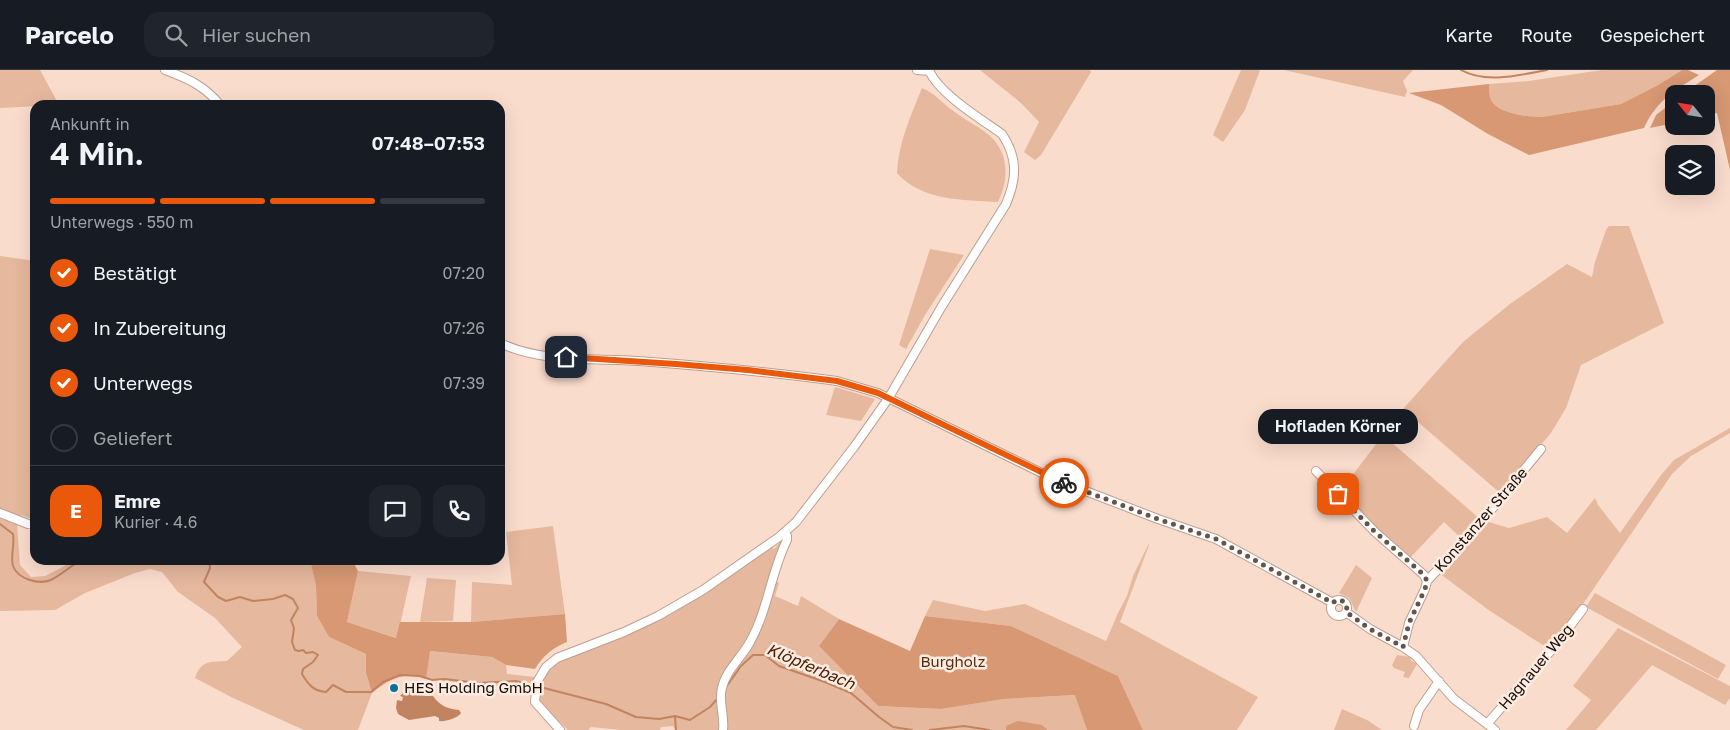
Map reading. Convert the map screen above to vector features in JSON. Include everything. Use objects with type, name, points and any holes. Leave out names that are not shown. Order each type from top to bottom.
[{"type":"street","points":[[165,70],[184,76],[198,84],[216,100]]},
{"type":"street","points":[[560,730],[535,702],[537,682],[546,668],[556,658],[624,632],[658,616],[703,590],[785,533],[804,512],[854,448],[888,398],[942,306],[1006,204],[1015,176],[1011,149],[1002,134],[946,92],[936,83],[929,70],[916,70]]},
{"type":"street","points":[[505,345],[528,352],[550,356],[748,370],[837,381],[878,393],[1052,478],[1149,516],[1216,539],[1333,603],[1331,609],[1334,614],[1341,616],[1346,612],[1370,629],[1403,647],[1416,656],[1454,699],[1495,730]]},
{"type":"street","name":"Konstanzer Straße","points":[[1403,647],[1409,623],[1427,581],[1473,532],[1541,449]]},
{"type":"street","points":[[1316,471],[1375,532],[1424,575],[1427,581]]},
{"type":"street","points":[[0,512],[28,524]]},
{"type":"street","points":[[723,730],[721,692],[726,676],[750,642],[759,622],[772,577],[787,540],[785,533]]},
{"type":"street","name":"Hagnauer Weg","points":[[1487,724],[1555,646],[1583,609]]},
{"type":"street","points":[[1414,726],[1419,710],[1439,681]]},
{"type":"shaded area","points":[[0,70],[40,70],[56,100],[30,100],[30,106],[0,108]]},
{"type":"shaded area","points":[[980,70],[1090,70],[1091,72],[1041,155],[1035,160],[1024,152],[1039,122],[1021,103]]},
{"type":"shaded area","points":[[1241,70],[1260,70],[1245,110],[1223,142],[1213,135]]},
{"type":"shaded area","points":[[1284,70],[1413,70],[1403,81],[1407,91],[1405,97]]},
{"type":"shaded area","points":[[1602,70],[1682,70],[1621,104],[1542,117],[1503,110],[1493,103],[1490,96],[1489,84],[1529,81]]},
{"type":"shaded area","points":[[922,88],[959,116],[985,132],[999,147],[1003,155],[1005,173],[1002,193],[998,202],[957,199],[931,194],[918,189],[897,173],[902,140]]},
{"type":"shaded area","points":[[1609,226],[1629,226],[1664,323],[1581,365],[1566,408],[1551,433],[1500,493],[1403,409],[1463,342],[1510,304],[1567,264],[1592,277],[1595,262]]},
{"type":"shaded area","points":[[930,249],[964,255],[925,315],[906,349],[899,345]]},
{"type":"shaded area","points":[[0,256],[30,260],[30,518],[21,515],[19,519],[0,510]]},
{"type":"shaded area","points":[[835,387],[875,399],[861,421],[826,415]]},
{"type":"shaded area","points":[[1730,428],[1730,433],[1691,456],[1672,474],[1581,607],[1549,649],[1490,611],[1439,573],[1459,553],[1485,521],[1509,528],[1547,517],[1567,533],[1595,498],[1598,505],[1620,533],[1661,475],[1674,460]]},
{"type":"shaded area","points":[[1383,435],[1480,519],[1463,540],[1444,522],[1408,560],[1338,494]]},
{"type":"shaded area","points":[[0,515],[17,523],[20,565],[31,577],[45,576],[66,565],[311,565],[316,586],[317,616],[329,637],[366,654],[366,673],[372,693],[358,730],[304,730],[233,698],[195,678],[203,665],[211,662],[227,661],[242,647],[215,618],[178,592],[162,572],[150,569],[85,593],[55,610],[0,611]]},
{"type":"shaded area","points":[[553,526],[565,614],[471,622],[472,582],[512,585],[506,532]]},
{"type":"shaded area","points":[[782,540],[783,542],[770,577],[779,583],[775,596],[798,606],[801,596],[839,619],[819,646],[878,706],[941,709],[1004,699],[1076,695],[1087,730],[1048,730],[1042,725],[1006,726],[1006,730],[675,730],[673,726],[661,727],[660,730],[622,730],[591,727],[588,730],[568,730],[531,694],[509,687],[426,679],[429,651],[492,657],[506,665],[507,674],[543,678],[558,661],[625,634],[771,546],[774,549]]},
{"type":"shaded area","points":[[1149,543],[1120,622],[1258,697],[1237,730],[1143,730],[1118,676],[1011,626],[925,616],[933,600],[985,611],[1025,604],[1106,641]]},
{"type":"shaded area","points":[[1356,565],[1372,578],[1356,612],[1349,598],[1339,593]]},
{"type":"shaded area","points":[[358,571],[411,576],[397,638],[347,622]]},
{"type":"shaded area","points":[[427,578],[456,580],[453,621],[420,622]]},
{"type":"shaded area","points":[[1595,593],[1726,665],[1718,679],[1586,607]]},
{"type":"shaded area","points":[[1618,628],[1730,686],[1730,698],[1725,705],[1652,665],[1596,730],[1566,730],[1591,700],[1573,686]]},
{"type":"shaded area","points":[[1397,655],[1410,657],[1417,664],[1409,678],[1403,677],[1405,672],[1394,668],[1392,665]]},
{"type":"shaded area","points":[[412,690],[424,696],[433,696],[441,705],[459,710],[461,713],[445,721],[439,721],[439,718],[435,716],[409,720],[398,714],[396,708],[397,700],[402,701],[403,697],[400,696],[404,692]]},
{"type":"shaded area","points":[[1342,709],[1367,720],[1382,730],[1334,730]]},
{"type":"green space","points":[[1682,70],[1688,70],[1699,75],[1683,85],[1665,85],[1665,99],[1649,118],[1644,128],[1529,155],[1488,134],[1441,105],[1409,93],[1489,84],[1491,99],[1497,107],[1516,114],[1542,117],[1621,104]]},
{"type":"green space","points":[[1717,70],[1730,70],[1730,170],[1717,113],[1715,113],[1715,85],[1696,85]]},
{"type":"green space","points":[[1665,108],[1665,125],[1650,128],[1656,115]]},
{"type":"green space","points":[[311,565],[355,565],[358,571],[347,622],[396,638],[400,622],[471,622],[565,614],[567,642],[548,653],[535,669],[506,665],[492,657],[430,651],[426,679],[404,676],[391,680],[372,693],[366,673],[366,654],[329,637],[317,616],[316,586]]},
{"type":"green space","name":"Burgholz","points":[[925,616],[1011,626],[1118,676],[1143,730],[1087,730],[1075,695],[1004,699],[941,709],[878,706],[819,646],[839,619],[910,651]]},
{"type":"green space","points":[[1018,721],[1042,725],[1048,730],[1006,730],[1006,726]]},
{"type":"waterway","points":[[1461,70],[1481,77],[1515,76],[1547,70]]},
{"type":"waterway","name":"Klöpferbach","points":[[0,524],[13,534],[13,566],[19,574],[29,580],[40,582],[51,580],[74,565]]},
{"type":"waterway","name":"Klöpferbach","points":[[210,565],[204,582],[218,597],[226,601],[240,597],[253,601],[273,599],[285,595],[293,599],[298,608],[291,620],[294,628],[292,642],[295,650],[303,650],[306,653],[313,652],[318,655],[313,662],[303,669],[302,674],[314,689],[326,692],[333,685],[346,692],[371,692],[383,682],[400,675],[420,676],[432,680],[444,679],[479,683],[516,681],[528,684]]},
{"type":"waterway","name":"Klöpferbach","points":[[724,690],[741,666],[753,655],[765,655],[779,666],[851,693],[893,727],[912,730]]},
{"type":"waterway","name":"Klöpferbach","points":[[544,688],[606,704],[636,717],[659,719],[675,716],[690,720],[710,707],[718,698]]},
{"type":"waterway","points":[[675,717],[676,730]]},
{"type":"waterway","name":"Klöpferbach","points":[[930,730],[964,726],[989,730]]},
{"type":"way so far","points":[[1064,483],[1216,539],[1333,603],[1336,600],[1343,601],[1347,606],[1346,612],[1370,629],[1403,647],[1409,623],[1427,581],[1424,575],[1375,532],[1338,494]]},
{"type":"place","name":"Hofladen Körner","points":[[1338,494]]},
{"type":"place","name":"HES Holding GmbH","points":[[394,688]]},
{"type":"route","points":[[566,357],[748,370],[837,381],[878,393],[1064,483]]}]
